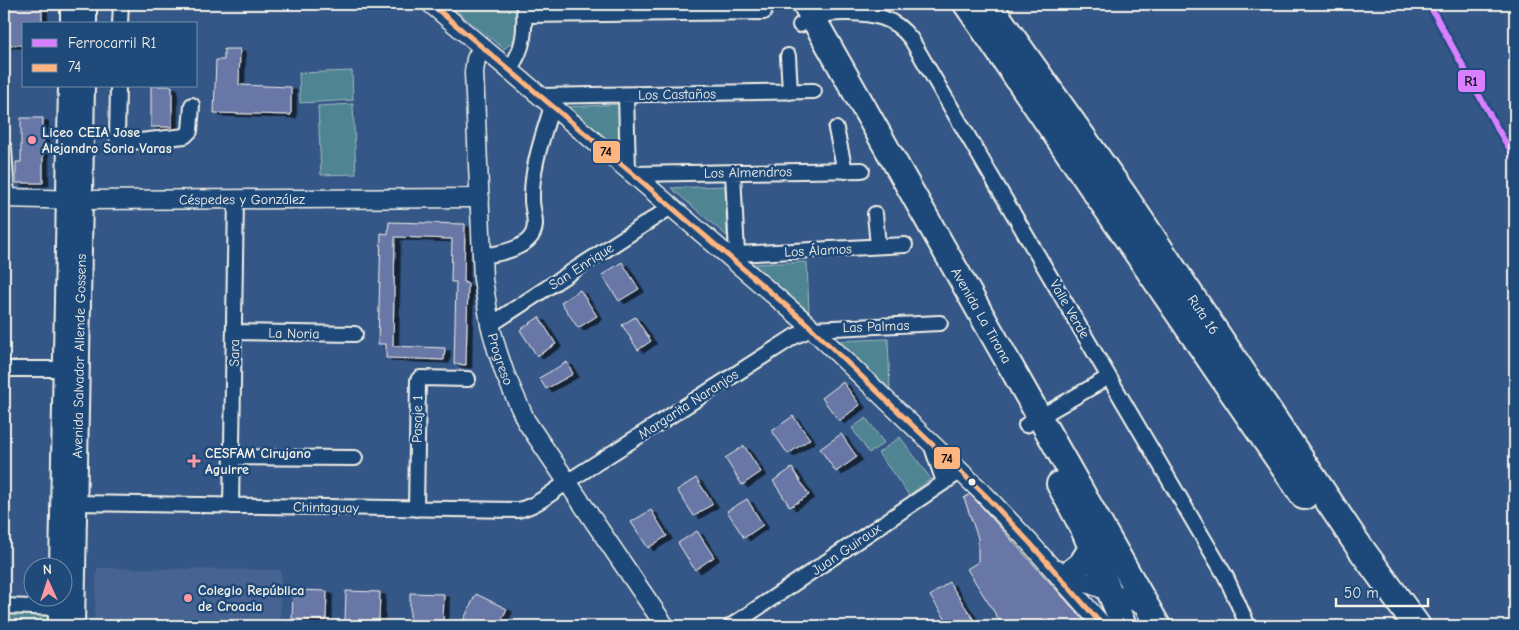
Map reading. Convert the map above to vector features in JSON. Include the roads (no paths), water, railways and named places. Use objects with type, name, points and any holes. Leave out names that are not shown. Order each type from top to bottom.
[{"type":"highway","name":"Avenida La Tirana","points":[[788,4],[806,15],[1032,421],[1154,618]]},
{"type":"highway","name":"Ruta 16","points":[[967,4],[1327,530],[1395,626]]},
{"type":"highway","name":"Ruta 16","points":[[988,4],[1124,196],[1356,542],[1417,626]]},
{"type":"highway","name":"Avenida La Tirana","points":[[1032,421],[1091,548],[1124,626]]},
{"type":"highway","points":[[1059,571],[1081,564],[1091,548]]},
{"type":"main road","points":[[71,4],[71,22]]},
{"type":"main road","points":[[86,4],[86,22]]},
{"type":"main road","name":"Avenida Salvador Allende Gossens","points":[[69,88],[74,200],[77,504],[74,626]]},
{"type":"main road","name":"Avenida Salvador Allende Gossens","points":[[60,558],[64,369],[74,200],[84,88]]},
{"type":"street","points":[[120,22],[121,4]]},
{"type":"street","points":[[431,4],[671,207],[734,257],[812,329],[961,471],[1059,571],[1103,626]]},
{"type":"street","points":[[509,70],[521,49],[524,32],[524,9],[764,12]]},
{"type":"street","points":[[806,15],[881,11]]},
{"type":"street","name":"Valle Verde","points":[[881,11],[916,45],[1226,577],[1248,626]]},
{"type":"street","name":"Progreso","points":[[482,48],[476,58],[474,72],[482,256],[490,325],[496,350],[526,421],[665,626]]},
{"type":"street","points":[[788,56],[790,92]]},
{"type":"street","points":[[118,88],[117,138],[122,143],[185,136],[190,131],[192,105]]},
{"type":"street","name":"Los Castaños","points":[[545,101],[626,95],[814,91]]},
{"type":"street","points":[[626,95],[631,172]]},
{"type":"street","points":[[482,256],[497,254],[526,242],[534,232],[535,223],[532,201],[534,177],[545,101]]},
{"type":"street","points":[[836,129],[845,171]]},
{"type":"street","points":[[4,148],[5,198]]},
{"type":"street","name":"Los Almendros","points":[[631,172],[862,170]]},
{"type":"street","points":[[733,172],[734,257]]},
{"type":"street","name":"Céspedes y González","points":[[5,198],[74,200],[480,198]]},
{"type":"street","name":"Sara","points":[[231,506],[236,199]]},
{"type":"street","name":"San Enrique","points":[[490,325],[671,207]]},
{"type":"street","points":[[876,214],[878,246]]},
{"type":"street","name":"Los Álamos","points":[[734,257],[906,245]]},
{"type":"street","name":"Las Palmas","points":[[812,329],[940,324]]},
{"type":"street","name":"Margarita Naranjos","points":[[566,482],[795,336],[812,329]]},
{"type":"street","name":"La Noria","points":[[234,332],[355,334]]},
{"type":"street","points":[[4,369],[64,369]]},
{"type":"street","points":[[1032,421],[1109,377]]},
{"type":"street","name":"Pasaje 1","points":[[416,509],[418,380],[420,378],[468,379]]},
{"type":"street","points":[[931,443],[944,482]]},
{"type":"street","points":[[232,457],[355,458]]},
{"type":"street","name":"Juan Guiraux","points":[[731,626],[961,471]]},
{"type":"street","name":"Chintaguay","points":[[77,504],[518,510],[535,504],[566,482]]},
{"type":"street","points":[[1059,571],[1129,599],[1154,618]]},
{"type":"street","points":[[4,606],[59,611]]},
{"type":"rail line","name":"R1","points":[[1429,4],[1515,158]]},
{"type":"place","name":"Liceo CEIA Jose Alejandro Soria Varas","points":[[32,140]]},
{"type":"place","name":"CESFAM Cirujano Aguirre","points":[[194,461]]},
{"type":"place","name":"Colegio República de Croacia","points":[[188,598]]}]
